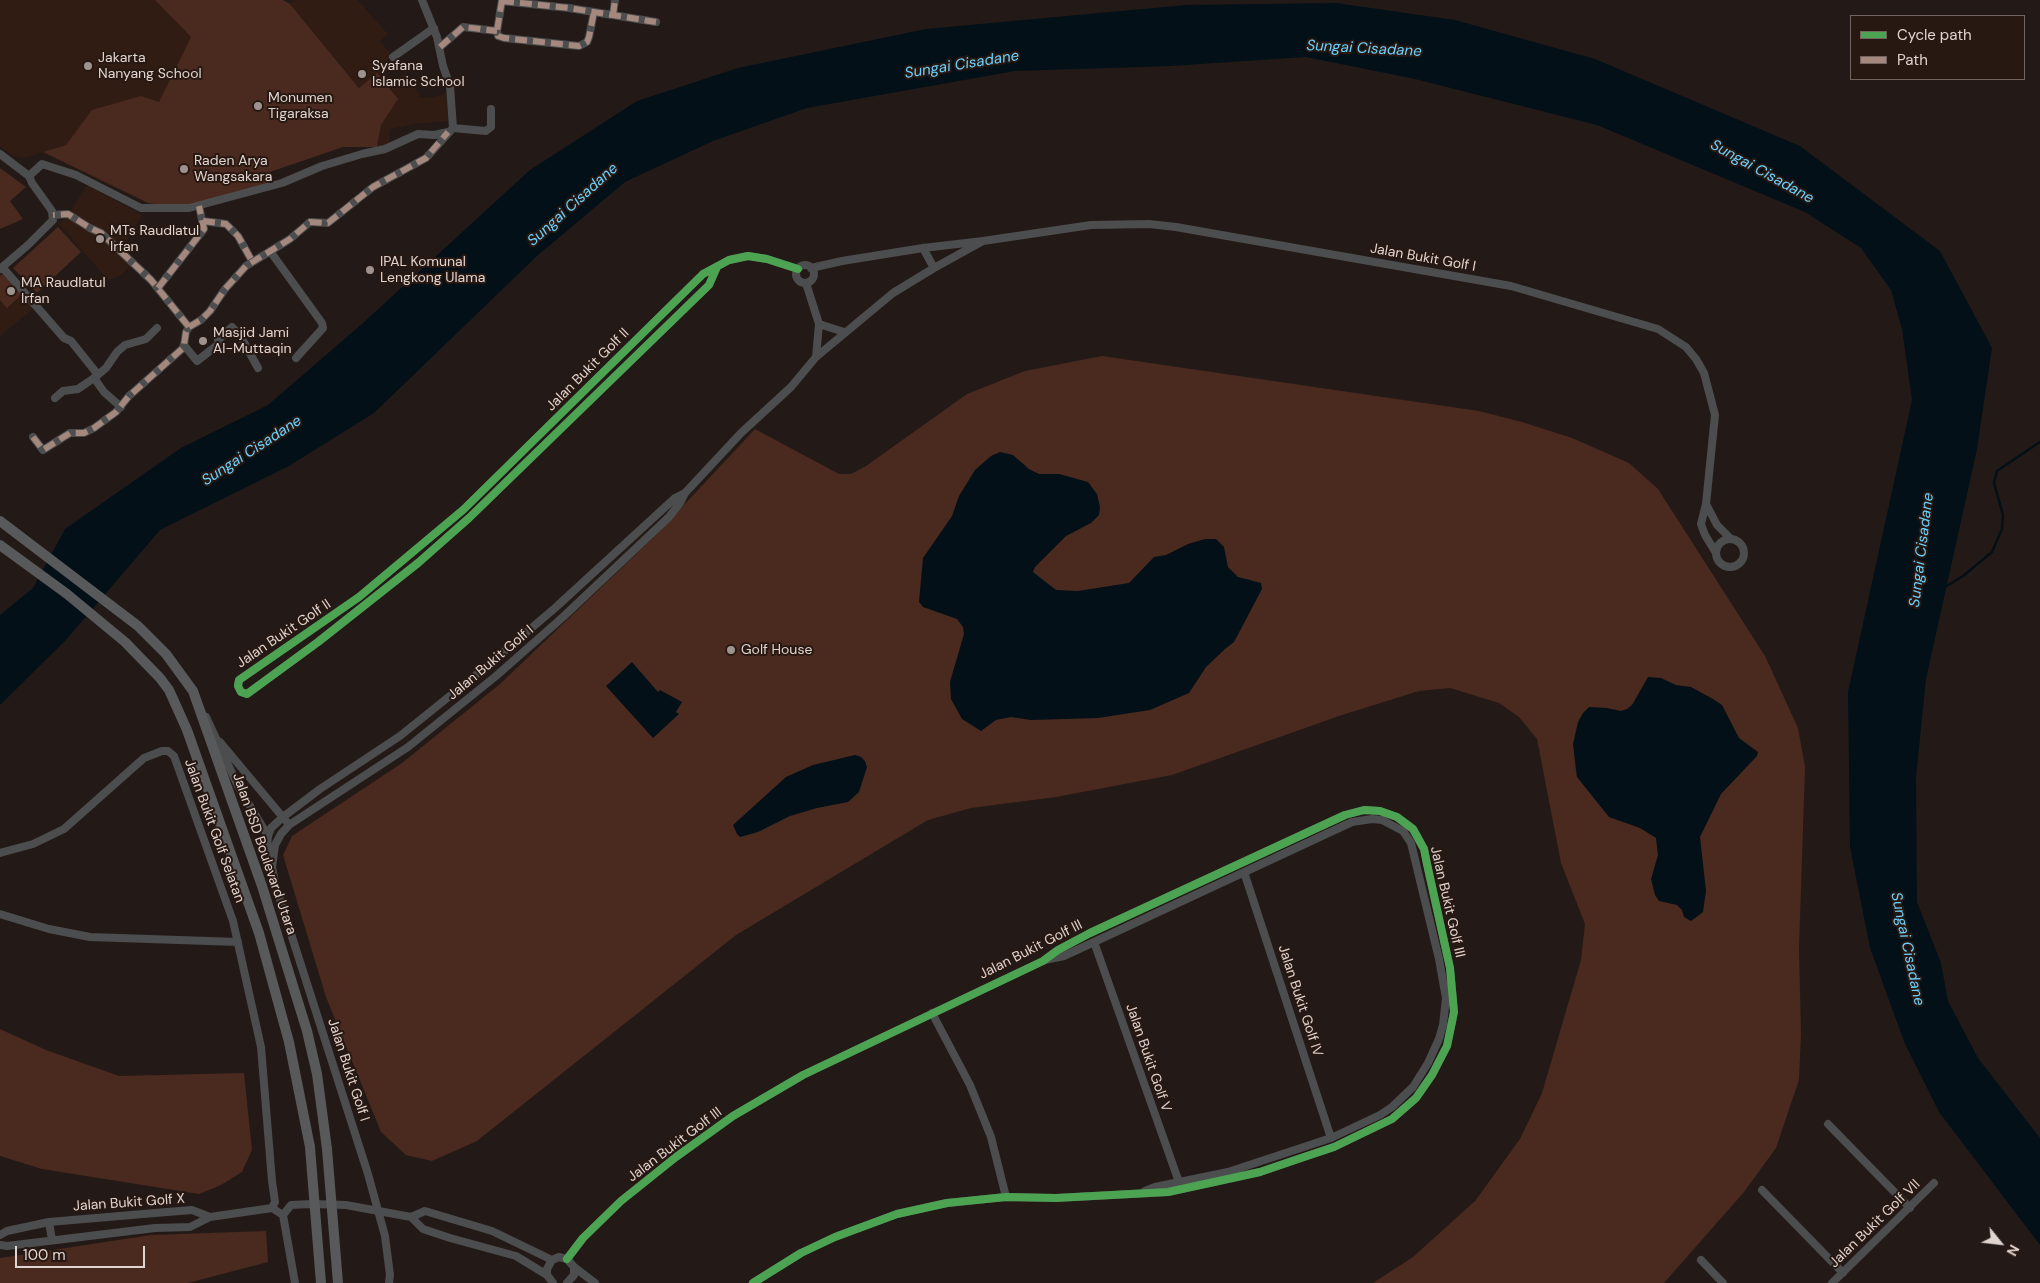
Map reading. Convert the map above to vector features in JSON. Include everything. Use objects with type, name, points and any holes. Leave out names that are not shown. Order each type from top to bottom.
[{"type":"main road","name":"Jalan BSD Boulevard Utara","points":[[0,521],[138,626],[166,654],[193,691],[262,886],[307,1031],[317,1074],[327,1149],[338,1283]]},
{"type":"main road","points":[[2,547],[67,594],[125,642],[169,690],[187,730],[259,933],[289,1042],[310,1147],[322,1283]]},
{"type":"street","points":[[33,437],[43,450],[70,433],[84,434],[94,428],[121,407],[129,396],[184,345],[186,332],[189,327],[210,312],[225,289],[252,261],[270,252],[310,222],[328,223],[373,187],[426,158],[451,128],[452,109],[450,86],[443,66],[440,47],[422,0]]},
{"type":"street","points":[[613,15],[615,0]]},
{"type":"street","points":[[594,12],[587,42],[579,46],[498,36],[497,31],[502,1],[569,4],[594,12],[656,22]]},
{"type":"street","points":[[440,47],[463,27],[497,31]]},
{"type":"street","points":[[393,58],[434,28]]},
{"type":"street","points":[[30,176],[42,164],[76,175],[142,208],[171,209],[199,206],[282,183],[330,163],[385,149],[418,134],[434,135],[451,128],[482,132],[491,127],[491,111]]},
{"type":"street","points":[[0,154],[30,176],[32,183],[48,204],[53,215],[51,224],[1,268],[64,338],[71,341],[95,371],[95,377],[104,392],[121,407]]},
{"type":"street","points":[[158,288],[203,233],[204,227],[199,206]]},
{"type":"street","points":[[53,215],[68,214],[101,233],[158,288],[189,327]]},
{"type":"street","points":[[203,221],[226,224],[238,236],[252,261]]},
{"type":"street","name":"Jalan Bukit Golf I","points":[[811,268],[923,248],[983,242],[1091,225],[1149,224],[1176,227],[1511,286],[1658,329],[1686,347],[1704,373],[1715,415],[1706,504],[1701,524],[1704,535],[1719,561],[1726,566],[1739,563],[1744,555],[1740,542],[1731,539],[1717,525],[1706,504]]},
{"type":"street","name":"Jalan Bukit Golf I","points":[[272,867],[275,845],[281,834],[290,824],[408,747],[496,676],[639,547],[669,517],[680,504],[685,493],[741,433],[791,387],[816,357],[844,332],[893,293],[934,268],[983,242]]},
{"type":"street","points":[[923,248],[934,268]]},
{"type":"street","points":[[270,252],[322,323],[323,328],[296,358]]},
{"type":"street","name":"Jalan Bukit Golf II","points":[[717,267],[708,285],[468,518],[425,556],[318,642],[247,694],[239,690],[237,684],[239,680],[360,597],[463,510],[703,274],[729,260],[748,256],[768,258],[798,269]]},
{"type":"street","points":[[806,266],[811,268],[814,273],[813,278],[806,283],[801,282],[797,278],[798,269],[806,266]]},
{"type":"street","points":[[806,283],[819,324],[816,357]]},
{"type":"street","points":[[819,324],[844,332]]},
{"type":"street","points":[[184,345],[197,361],[220,343],[218,340],[232,327],[242,337],[258,368]]},
{"type":"street","points":[[55,398],[63,391],[78,389],[106,368],[117,352],[126,345],[146,339],[157,328]]},
{"type":"street","name":"Jalan Bukit Golf I","points":[[389,1283],[390,1275],[386,1243],[363,1158],[276,887],[272,867],[266,855],[268,836],[271,828],[283,817],[320,789],[400,736],[487,666],[555,608],[675,498],[685,493]]},
{"type":"street","points":[[1716,553],[1722,541],[1731,539]]},
{"type":"street","name":"Jalan Bukit Golf I","points":[[193,691],[238,786],[268,836]]},
{"type":"street","name":"Jalan Bukit Golf I","points":[[216,738],[290,824]]},
{"type":"street","name":"Jalan Bukit Golf Selatan","points":[[0,853],[33,844],[64,829],[144,758],[157,751],[168,751],[176,760],[233,921],[238,942],[261,1047],[274,1205]]},
{"type":"street","name":"Jalan Bukit Golf III","points":[[567,1259],[583,1238],[621,1201],[676,1157],[733,1116],[803,1075],[1043,961],[1058,950],[1090,933],[1354,812],[1372,810],[1396,817],[1413,829],[1421,843],[1427,864],[1450,968],[1454,1006],[1447,1046],[1432,1075],[1416,1098],[1392,1118],[1376,1128],[1311,1155],[1260,1172],[1168,1192],[1056,1198],[1006,1197],[947,1203],[897,1214],[835,1237],[801,1253],[753,1283]]},
{"type":"street","name":"Jalan Bukit Golf III","points":[[1043,961],[1064,956],[1343,826],[1361,820],[1382,820],[1397,827],[1407,836],[1415,852],[1444,983],[1445,1012],[1439,1038],[1420,1077],[1404,1097],[1372,1120],[1331,1138],[1228,1172],[1155,1187],[1140,1193]]},
{"type":"street","name":"Jalan Bukit Golf IV","points":[[1244,872],[1331,1138]]},
{"type":"street","points":[[0,914],[49,930],[90,937],[238,942]]},
{"type":"street","name":"Jalan Bukit Golf V","points":[[1094,942],[1179,1182]]},
{"type":"street","points":[[932,1013],[970,1085],[988,1128],[1006,1197]]},
{"type":"street","points":[[1828,1124],[1910,1208]]},
{"type":"street","name":"Jalan Bukit Golf VII","points":[[1832,1283],[1934,1183]]},
{"type":"street","points":[[1762,1190],[1842,1273]]},
{"type":"street","points":[[284,1212],[291,1205],[338,1204],[411,1216],[425,1211],[454,1218],[492,1231],[552,1260]]},
{"type":"street","points":[[274,1205],[284,1212],[295,1283]]},
{"type":"street","name":"Jalan Bukit Golf X","points":[[0,1245],[7,1246],[155,1228],[190,1227],[210,1217],[274,1205]]},
{"type":"street","name":"Jalan Bukit Golf X","points":[[0,1235],[7,1231],[49,1222],[154,1213],[192,1210],[210,1217]]},
{"type":"street","points":[[154,1213],[155,1228]]},
{"type":"street","points":[[411,1216],[423,1229],[516,1256],[549,1280]]},
{"type":"street","points":[[49,1222],[52,1240]]},
{"type":"street","points":[[549,1280],[547,1269],[552,1260],[559,1257],[567,1259],[574,1268],[595,1283]]},
{"type":"street","points":[[1701,1260],[1723,1283]]},
{"type":"street","points":[[570,1282],[574,1275],[574,1268]]},
{"type":"shaded area","name":"Jakarta Nanyang School","points":[[0,0],[155,0],[191,37],[159,103],[93,110],[66,145],[24,158],[11,155],[0,146]]},
{"type":"shaded area","points":[[155,0],[283,0],[290,4],[359,88],[377,73],[398,99],[381,125],[377,147],[343,147],[267,173],[271,183],[191,205],[148,203],[43,152],[66,145],[92,110],[141,96],[159,102],[191,37]]},
{"type":"shaded area","name":"Syafana Islamic School","points":[[295,0],[357,0],[388,34],[380,41],[392,56],[379,67],[392,83],[404,74],[412,82],[421,98],[435,97],[446,93],[448,121],[414,124],[390,129],[389,144],[377,147],[381,125],[397,99],[388,85],[360,88],[290,4]]},
{"type":"shaded area","points":[[0,168],[26,187],[10,201],[23,219],[0,229]]},
{"type":"shaded area","name":"MTs Raudlatul Irfan","points":[[87,185],[142,215],[119,253],[131,265],[120,276],[108,280],[59,224],[67,217]]},
{"type":"shaded area","points":[[58,227],[81,252],[37,293],[13,268]]},
{"type":"shaded area","name":"MA Raudlatul Irfan","points":[[5,272],[35,307],[0,336],[0,275]]},
{"type":"shaded area","points":[[3,274],[21,295],[7,308],[0,300],[0,276]]},
{"type":"shaded area","points":[[1102,356],[1479,411],[1572,438],[1629,463],[1658,489],[1765,656],[1798,728],[1805,767],[1799,949],[1801,1034],[1799,1080],[1776,1148],[1744,1192],[1664,1283],[1373,1283],[1413,1257],[1475,1201],[1520,1139],[1542,1093],[1581,960],[1585,924],[1561,863],[1537,739],[1519,717],[1499,703],[1450,688],[1419,691],[1342,715],[1172,775],[1056,797],[971,808],[928,820],[736,935],[477,1141],[432,1161],[406,1155],[381,1132],[326,997],[283,855],[292,836],[402,763],[500,684],[653,538],[755,429],[839,474],[851,474],[866,466],[967,394],[1025,371]]},
{"type":"shaded area","points":[[0,1029],[46,1050],[119,1076],[244,1073],[252,1150],[242,1172],[221,1185],[199,1194],[42,1169],[0,1156]]},
{"type":"shaded area","points":[[266,1231],[268,1262],[188,1283],[0,1283],[0,1258],[151,1235]]},
{"type":"water","name":"Sungai Cisadane","points":[[1336,3],[1455,20],[1595,59],[1800,146],[1940,251],[1992,348],[1977,449],[1926,679],[1916,777],[1917,902],[1941,963],[1948,1001],[1978,1058],[2040,1138],[2040,1245],[1939,1112],[1905,1044],[1870,948],[1850,847],[1848,692],[1912,400],[1902,329],[1891,290],[1861,248],[1805,212],[1597,125],[1415,79],[1306,57],[1171,66],[1015,71],[807,108],[713,141],[625,182],[537,256],[374,413],[289,466],[160,530],[65,641],[0,705],[0,615],[33,588],[65,529],[181,448],[268,405],[363,323],[530,170],[637,101],[738,68],[926,29],[1186,5]]},
{"type":"water","points":[[1000,452],[1013,455],[1029,469],[1039,474],[1059,474],[1088,482],[1097,494],[1100,507],[1099,515],[1091,523],[1066,536],[1035,567],[1033,572],[1056,590],[1078,591],[1129,583],[1154,557],[1166,555],[1188,544],[1205,539],[1216,539],[1224,547],[1228,567],[1238,577],[1261,583],[1262,589],[1234,642],[1206,667],[1189,693],[1150,710],[1098,718],[1031,720],[1011,717],[996,720],[981,731],[962,719],[951,699],[950,682],[964,634],[963,627],[957,619],[923,607],[919,602],[923,558],[952,516],[959,496],[975,470],[991,456]]},
{"type":"water","points":[[632,662],[658,692],[660,690],[682,702],[676,712],[679,714],[653,738],[606,686]]},
{"type":"water","points":[[1648,677],[1661,678],[1676,685],[1691,687],[1722,705],[1739,738],[1758,752],[1757,756],[1721,794],[1700,837],[1706,891],[1703,912],[1691,921],[1684,917],[1682,910],[1677,905],[1659,901],[1655,895],[1651,879],[1658,855],[1656,838],[1640,828],[1609,817],[1577,777],[1573,744],[1578,722],[1583,713],[1589,707],[1621,711],[1627,709],[1632,705]]},
{"type":"water","points":[[855,755],[865,761],[867,767],[859,792],[848,802],[790,816],[758,832],[740,837],[737,834],[733,825],[786,777],[813,765]]},
{"type":"waterway","points":[[1945,587],[1963,576],[1992,552],[2002,529],[2003,515],[1994,483],[1997,471],[2040,442]]},
{"type":"marked path","points":[[502,0],[497,31],[498,36],[504,38],[579,46],[587,42],[594,12]]},
{"type":"marked path","points":[[613,15],[615,0]]},
{"type":"marked path","points":[[502,1],[569,8],[656,22]]},
{"type":"marked path","points":[[440,47],[463,27],[497,31]]},
{"type":"marked path","points":[[189,327],[201,320],[210,311],[225,289],[246,266],[290,239],[310,222],[328,223],[373,187],[426,158],[448,132]]},
{"type":"marked path","points":[[158,288],[204,229],[199,206]]},
{"type":"marked path","points":[[33,437],[43,450],[70,433],[84,433],[94,428],[116,412],[129,396],[182,349],[189,327],[151,280],[101,233],[68,214],[53,215]]},
{"type":"marked path","points":[[203,221],[226,224],[238,236],[252,261]]},
{"type":"cycle path","points":[[717,267],[709,285],[469,518],[418,563],[318,642],[247,694],[241,692],[238,686],[239,680],[359,597],[463,510],[703,274],[729,260],[748,256],[767,259],[798,269]]},
{"type":"cycle path","points":[[567,1259],[583,1238],[621,1201],[676,1157],[733,1116],[803,1075],[1043,961],[1058,950],[1090,933],[1345,815],[1364,810],[1380,811],[1397,817],[1413,829],[1424,849],[1450,968],[1454,1012],[1447,1046],[1432,1075],[1416,1098],[1392,1119],[1334,1147],[1260,1172],[1168,1192],[1056,1198],[1006,1197],[947,1203],[897,1214],[835,1237],[801,1253],[753,1283]]},
{"type":"place","name":"Jakarta Nanyang School","points":[[88,66]]},
{"type":"place","name":"Syafana Islamic School","points":[[362,74]]},
{"type":"place","name":"Monumen Tigaraksa","points":[[258,106]]},
{"type":"place","name":"Raden Arya Wangsakara","points":[[184,169]]},
{"type":"place","name":"MTs Raudlatul Irfan","points":[[100,239]]},
{"type":"place","name":"IPAL Komunal Lengkong Ulama","points":[[370,270]]},
{"type":"place","name":"MA Raudlatul Irfan","points":[[11,291]]},
{"type":"place","name":"Masjid Jami Al-Muttaqin","points":[[203,341]]},
{"type":"place","name":"Golf House","points":[[731,650]]}]
